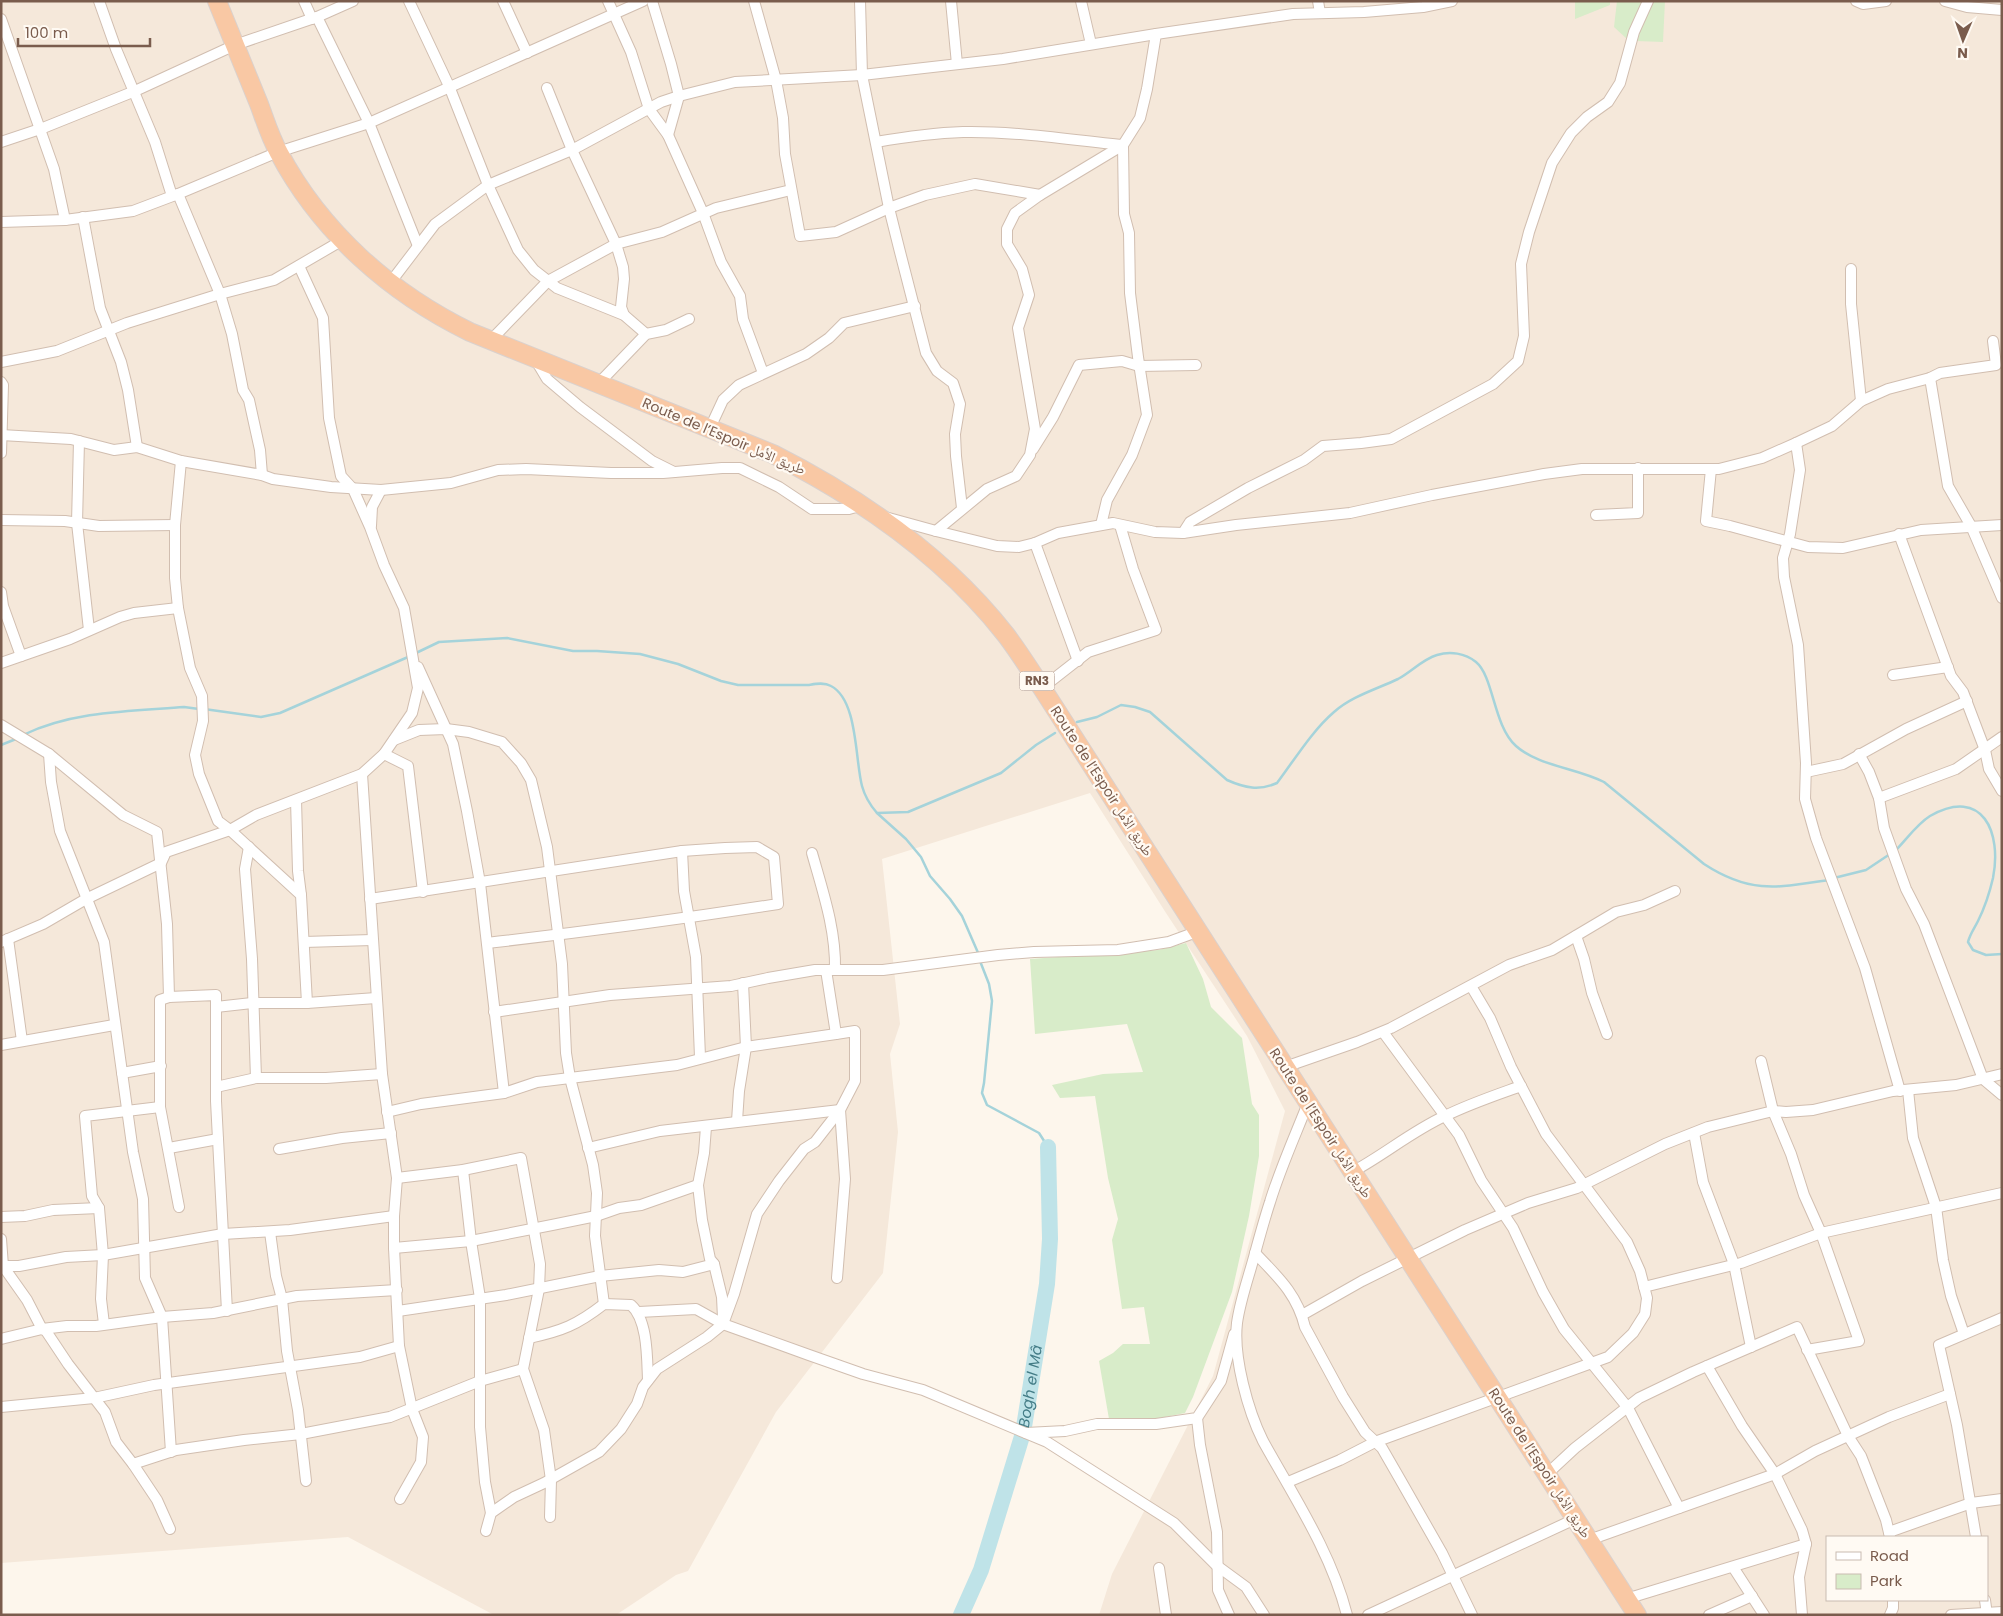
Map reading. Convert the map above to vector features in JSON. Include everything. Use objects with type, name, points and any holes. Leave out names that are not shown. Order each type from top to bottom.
[{"type":"highway","name":"Route de l’Espoir طريق الأمل","points":[[217,1],[278,152],[298,185],[341,241],[390,283],[443,319],[773,454],[799,467],[869,509],[943,570],[982,608],[1006,635],[1199,931],[1547,1474],[1630,1610]]},
{"type":"street","points":[[99,1],[116,49],[135,91],[175,195],[220,294],[232,334],[243,390],[249,400],[258,442],[262,475]]},
{"type":"street","points":[[304,1],[369,123],[418,246]]},
{"type":"street","points":[[1,142],[135,91],[235,46],[314,18],[353,1]]},
{"type":"street","points":[[409,1],[449,86],[488,186],[518,250],[534,270],[557,288],[624,315],[646,334]]},
{"type":"street","points":[[503,1],[527,53]]},
{"type":"street","points":[[608,1],[631,52],[649,109],[668,135],[703,213],[721,262],[740,296],[743,319],[763,373]]},
{"type":"street","points":[[1,222],[66,220],[133,211],[278,152],[369,123],[643,1]]},
{"type":"street","points":[[652,1],[672,64],[679,96],[668,135]]},
{"type":"street","points":[[754,1],[776,80],[791,190],[800,236],[836,232],[889,208],[925,195],[975,184],[1040,195]]},
{"type":"street","points":[[860,1],[862,75],[889,208],[926,353],[937,371],[953,383],[960,404],[955,434],[962,508]]},
{"type":"street","points":[[952,1],[956,64]]},
{"type":"street","points":[[1081,1],[1092,44]]},
{"type":"street","points":[[1318,1],[1320,13]]},
{"type":"street","points":[[390,283],[435,224],[488,186],[572,150],[660,102],[679,96],[736,82],[862,75],[1003,58],[1293,14],[1423,7],[1452,1]]},
{"type":"street","points":[[1183,533],[1190,522],[1248,488],[1304,460],[1323,446],[1361,444],[1391,438],[1493,384],[1518,361],[1524,336],[1521,264],[1529,232],[1552,163],[1571,133],[1587,116],[1608,102],[1620,84],[1634,32],[1648,1]]},
{"type":"street","points":[[1856,1],[1863,4],[1886,1]]},
{"type":"street","points":[[1945,1],[1967,7],[2002,10]]},
{"type":"street","points":[[1,19],[22,73],[39,129],[54,169],[66,220]]},
{"type":"street","points":[[1101,525],[1107,500],[1132,455],[1147,415],[1130,293],[1130,233],[1124,214],[1124,146],[1140,118],[1156,34]]},
{"type":"street","points":[[547,88],[572,150],[616,244],[623,267],[622,307],[624,315]]},
{"type":"street","points":[[876,142],[912,136],[964,132],[1026,135],[1124,146]]},
{"type":"street","points":[[1030,455],[1035,429],[1018,328],[1029,295],[1022,269],[1007,244],[1007,229],[1015,213],[1040,195],[1124,146]]},
{"type":"street","points":[[491,340],[548,280],[616,244],[662,232],[703,213],[791,190]]},
{"type":"street","points":[[84,217],[100,308],[121,362],[128,390],[137,447]]},
{"type":"street","points":[[1,362],[57,351],[110,330],[220,294],[274,280],[341,241]]},
{"type":"street","points":[[22,1041],[5,940],[43,924],[86,899],[161,863],[166,852],[230,830],[256,816],[362,774],[384,754],[412,713],[418,688],[404,608],[384,565],[354,489],[341,476],[329,418],[323,318],[299,266]]},
{"type":"street","points":[[1851,269],[1850,304],[1858,357],[1861,402]]},
{"type":"street","points":[[710,428],[723,400],[739,385],[806,354],[829,338],[844,323],[915,306]]},
{"type":"street","points":[[598,384],[646,334],[666,330],[689,319]]},
{"type":"street","points":[[2,435],[79,441],[114,450],[137,447],[181,461],[262,475],[273,479],[354,489],[381,490],[451,483],[498,470],[526,469],[611,473],[740,468],[779,487],[812,509],[869,509],[936,531],[997,546],[1019,547],[1035,543],[1058,533],[1113,523],[1155,532],[1183,533],[1236,525],[1350,513],[1544,474],[1582,469],[1719,469],[1762,458],[1832,426],[1861,402],[1888,389],[1930,378],[1940,373],[1996,365],[1993,341]]},
{"type":"street","points":[[535,358],[547,380],[652,460],[674,472]]},
{"type":"street","points":[[936,531],[987,489],[1016,476],[1053,417],[1079,365],[1122,361],[1139,366],[1196,365]]},
{"type":"street","points":[[1930,378],[1948,486],[1971,526],[2002,598]]},
{"type":"street","points":[[1,382],[3,385],[1,454]]},
{"type":"street","points":[[79,441],[77,523],[89,630]]},
{"type":"street","points":[[1796,443],[1800,470],[1788,542],[1783,558],[1784,577],[1798,645],[1806,772],[1805,799],[1816,838],[1865,968],[1904,1090],[1913,1138],[1936,1207],[1950,1296],[1964,1334]]},
{"type":"street","points":[[181,461],[175,525],[178,608],[190,668],[202,696],[202,721],[195,755],[199,774],[218,822],[250,847],[302,895]]},
{"type":"street","points":[[1596,516],[1638,513],[1638,468]]},
{"type":"street","points":[[1711,469],[1706,521],[1808,548],[1843,548],[1921,530],[2002,525]]},
{"type":"street","points":[[370,526],[372,507],[381,490]]},
{"type":"street","points":[[1,520],[77,523],[99,526],[175,525]]},
{"type":"street","points":[[1042,688],[1088,652],[1156,630],[1133,569],[1120,525]]},
{"type":"street","points":[[1899,534],[1951,676],[1967,701],[1985,750],[1988,769],[2002,791]]},
{"type":"street","points":[[1035,543],[1078,661]]},
{"type":"street","points":[[1,592],[3,606],[21,656]]},
{"type":"street","points":[[1,663],[134,613],[178,608]]},
{"type":"street","points":[[412,655],[446,728],[455,753],[480,883],[504,1093]]},
{"type":"street","points":[[1893,675],[1948,667]]},
{"type":"street","points":[[1806,772],[1843,764],[1858,754],[1930,717],[1967,701]]},
{"type":"street","points":[[1,724],[49,754],[124,814],[157,832],[167,924],[169,997]]},
{"type":"street","points":[[394,740],[419,730],[446,728],[469,732],[502,742],[521,763],[531,780],[540,814],[550,871],[565,1003],[566,1053],[597,1193],[595,1236],[604,1304]]},
{"type":"street","points":[[1879,798],[1956,769],[2002,737]]},
{"type":"street","points":[[49,754],[51,782],[60,831],[104,942],[133,1152],[143,1199],[145,1278],[162,1317],[171,1452]]},
{"type":"street","points":[[384,754],[408,766],[423,892]]},
{"type":"street","points":[[1858,754],[1869,772],[1879,798],[1884,828],[1906,889],[1924,924],[1983,1079],[2002,1095]]},
{"type":"street","points":[[362,774],[382,1074],[397,1178],[394,1248],[400,1346],[412,1409],[424,1438],[421,1462],[400,1499]]},
{"type":"street","points":[[296,800],[298,871],[302,895],[307,1003]]},
{"type":"street","points":[[250,847],[244,868],[252,959],[252,1004],[256,1078]]},
{"type":"street","points":[[370,899],[682,851],[757,848],[774,857],[778,904],[618,928],[487,943]]},
{"type":"street","points":[[682,851],[684,891],[696,958],[700,1057]]},
{"type":"street","points":[[812,854],[825,898],[835,950],[830,970],[836,1034]]},
{"type":"street","points":[[1285,1067],[1383,1032],[1508,965],[1552,950],[1616,912],[1644,905],[1675,891]]},
{"type":"street","points":[[494,1012],[610,995],[731,986],[814,970],[883,970],[1025,952],[1118,950],[1169,942],[1199,931]]},
{"type":"street","points":[[1576,936],[1592,993],[1607,1034]]},
{"type":"street","points":[[304,942],[372,940]]},
{"type":"street","points":[[737,1121],[739,1091],[746,1047],[743,983]]},
{"type":"street","points":[[1288,1482],[1340,1460],[1375,1442],[1608,1357],[1633,1333],[1645,1314],[1647,1298],[1640,1271],[1627,1242],[1546,1134],[1521,1086],[1490,1018],[1471,986]]},
{"type":"street","points":[[179,1206],[160,1107],[160,1000],[169,997],[216,995],[216,1087],[227,1311]]},
{"type":"street","points":[[216,1007],[376,998]]},
{"type":"street","points":[[1,1045],[114,1025]]},
{"type":"street","points":[[387,1112],[422,1104],[504,1093],[537,1082],[677,1064],[746,1047],[855,1031],[855,1081],[840,1110],[815,1142],[804,1149],[779,1181],[757,1214],[734,1294],[723,1324],[707,1337],[657,1369],[643,1387],[637,1404],[620,1429],[599,1452],[551,1480],[514,1497],[491,1513]]},
{"type":"street","points":[[1383,1032],[1459,1135],[1481,1180],[1513,1228],[1542,1292],[1564,1329],[1628,1408],[1679,1508]]},
{"type":"street","points":[[1762,1061],[1773,1111],[1821,1233],[1859,1341],[1807,1350]]},
{"type":"street","points":[[122,1073],[161,1066]]},
{"type":"street","points":[[216,1087],[256,1078],[326,1078],[382,1074]]},
{"type":"street","points":[[1302,1315],[1362,1281],[1409,1260],[1464,1230],[1502,1213],[1584,1184],[1665,1144],[1708,1127],[1773,1111],[1813,1110],[1904,1090],[1956,1085],[2002,1074]]},
{"type":"street","points":[[1352,1172],[1373,1161],[1444,1116],[1521,1086]]},
{"type":"street","points":[[1229,1615],[1218,1590],[1216,1564],[1217,1532],[1200,1445],[1197,1418],[1221,1381],[1270,1202],[1308,1103]]},
{"type":"street","points":[[104,1324],[101,1298],[103,1255],[99,1208],[92,1196],[85,1116],[160,1107]]},
{"type":"street","points":[[588,1148],[660,1131],[840,1110]]},
{"type":"street","points":[[837,1278],[845,1179],[840,1110]]},
{"type":"street","points":[[706,1127],[704,1154],[698,1185],[702,1220],[710,1259],[714,1264],[722,1297],[723,1324]]},
{"type":"street","points":[[279,1149],[342,1138],[391,1133]]},
{"type":"street","points":[[1694,1133],[1703,1182],[1734,1264],[1751,1347]]},
{"type":"street","points":[[168,1148],[218,1139]]},
{"type":"street","points":[[397,1178],[463,1170],[521,1158],[532,1229],[540,1264],[539,1289],[523,1369],[544,1430],[551,1480],[550,1517]]},
{"type":"street","points":[[463,1170],[480,1298],[480,1427],[485,1482],[491,1513],[486,1531]]},
{"type":"street","points":[[394,1248],[471,1241],[596,1216],[619,1208],[649,1203],[698,1185]]},
{"type":"street","points":[[1644,1287],[1734,1264],[1821,1233],[2002,1193]]},
{"type":"street","points":[[1,1217],[25,1216],[53,1210],[99,1208]]},
{"type":"street","points":[[2,1266],[19,1266],[66,1257],[103,1255],[223,1234],[270,1232],[394,1216]]},
{"type":"street","points":[[270,1232],[276,1276],[282,1300],[306,1481]]},
{"type":"street","points":[[1,1239],[2,1266],[27,1300],[42,1329],[46,1331],[68,1364],[105,1412],[116,1442],[157,1500],[170,1529]]},
{"type":"street","points":[[1255,1253],[1288,1287],[1302,1315],[1305,1327],[1343,1397],[1365,1432],[1382,1448],[1401,1480],[1472,1615]]},
{"type":"street","points":[[398,1311],[539,1289],[600,1276],[659,1270],[683,1272],[714,1264]]},
{"type":"street","points":[[1,1339],[42,1329],[67,1326],[96,1326],[227,1311],[297,1296],[397,1290]]},
{"type":"street","points":[[529,1338],[555,1332],[584,1320],[604,1304],[632,1305],[639,1312],[647,1350],[648,1380]]},
{"type":"street","points":[[639,1312],[696,1309],[723,1324],[854,1371],[923,1390],[1047,1442],[1174,1523],[1216,1564],[1246,1586],[1264,1615]]},
{"type":"street","points":[[1976,1536],[1950,1394],[1939,1345],[2002,1318]]},
{"type":"street","points":[[1237,1324],[1239,1361],[1246,1398],[1263,1439],[1288,1482],[1325,1554],[1341,1592],[1347,1615]]},
{"type":"street","points":[[1547,1474],[1575,1448],[1639,1398],[1797,1327],[1848,1436],[1860,1456],[1890,1534],[1971,1504],[2002,1499]]},
{"type":"street","points":[[1,1407],[94,1398],[167,1384],[360,1357],[400,1346]]},
{"type":"street","points":[[1707,1366],[1742,1426],[1775,1474],[1802,1530],[1806,1544],[1799,1577],[1802,1615]]},
{"type":"street","points":[[133,1464],[171,1452],[244,1440],[301,1434],[390,1417],[480,1381],[523,1369]]},
{"type":"street","points":[[1589,1540],[1775,1474],[1815,1451],[1889,1417],[1950,1394]]},
{"type":"street","points":[[1023,1433],[1065,1431],[1097,1424],[1156,1424],[1197,1418]]},
{"type":"street","points":[[1368,1615],[1575,1519]]},
{"type":"street","points":[[1630,1610],[1733,1567],[1806,1544]]},
{"type":"street","points":[[1733,1567],[1764,1615]]},
{"type":"street","points":[[1159,1568],[1166,1615]]},
{"type":"street","points":[[1709,1615],[1752,1596]]},
{"type":"street","points":[[1890,1615],[1893,1601]]},
{"type":"street","points":[[1985,1601],[1987,1614]]},
{"type":"street","points":[[1951,1615],[2002,1612]]},
{"type":"shaded area","points":[[1,1],[2002,1],[2002,1615],[1099,1615],[1112,1574],[1213,1376],[1285,1111],[1247,1036],[1090,793],[882,859],[900,1024],[890,1054],[898,1132],[883,1273],[776,1412],[688,1571],[676,1575],[616,1615],[494,1615],[348,1537],[1,1563]]},
{"type":"green space","points":[[1575,1],[1610,1],[1610,5],[1575,19]]},
{"type":"green space","points":[[1617,1],[1642,1],[1627,39],[1614,27]]},
{"type":"green space","points":[[1651,1],[1665,1],[1663,42],[1636,41]]},
{"type":"green space","points":[[1186,943],[1203,979],[1211,1007],[1242,1038],[1252,1104],[1259,1115],[1259,1156],[1249,1216],[1232,1292],[1193,1397],[1185,1413],[1155,1419],[1109,1419],[1099,1361],[1113,1353],[1123,1344],[1150,1344],[1144,1307],[1122,1309],[1112,1240],[1118,1219],[1108,1178],[1095,1096],[1060,1098],[1052,1085],[1103,1074],[1143,1072],[1127,1024],[1035,1034],[1030,959],[1158,950]]},
{"type":"waterway","points":[[416,653],[439,642],[507,638],[573,651],[640,654],[678,664],[721,681],[738,685],[825,684],[831,686],[840,693],[851,717],[862,786],[868,801],[877,813],[908,812],[1001,773],[1036,745],[1055,733]]},
{"type":"waterway","points":[[1077,722],[1097,717],[1121,705],[1150,712],[1227,780],[1246,787],[1264,787],[1277,783],[1318,728],[1341,706],[1398,679],[1432,657],[1442,654],[1457,654],[1472,659],[1482,669],[1503,726],[1508,737],[1516,746],[1535,758],[1604,782],[1704,864],[1720,874],[1750,884],[1764,886],[1794,885],[1829,880]]},
{"type":"waterway","points":[[204,709],[261,717],[280,713],[408,657]]},
{"type":"waterway","points":[[23,735],[61,721],[102,714],[184,707],[199,709]]},
{"type":"waterway","points":[[1,745],[16,739]]},
{"type":"waterway","points":[[1895,851],[1925,819],[1948,808],[1963,807],[1976,811],[1985,819],[1991,831],[1994,845],[1993,878],[1989,894],[1968,942],[1973,950],[1986,955],[2002,954]]},
{"type":"waterway","points":[[877,813],[906,839],[921,857],[930,876],[962,916],[979,955]]},
{"type":"waterway","points":[[1834,878],[1866,870],[1890,854]]},
{"type":"waterway","points":[[980,961],[989,984],[992,1001],[982,1093],[987,1105],[1039,1133],[1048,1147]]},
{"type":"waterway","name":"Bogh el Mâ","points":[[961,1615],[981,1570],[1023,1433],[1047,1284],[1050,1239],[1048,1147]]}]
